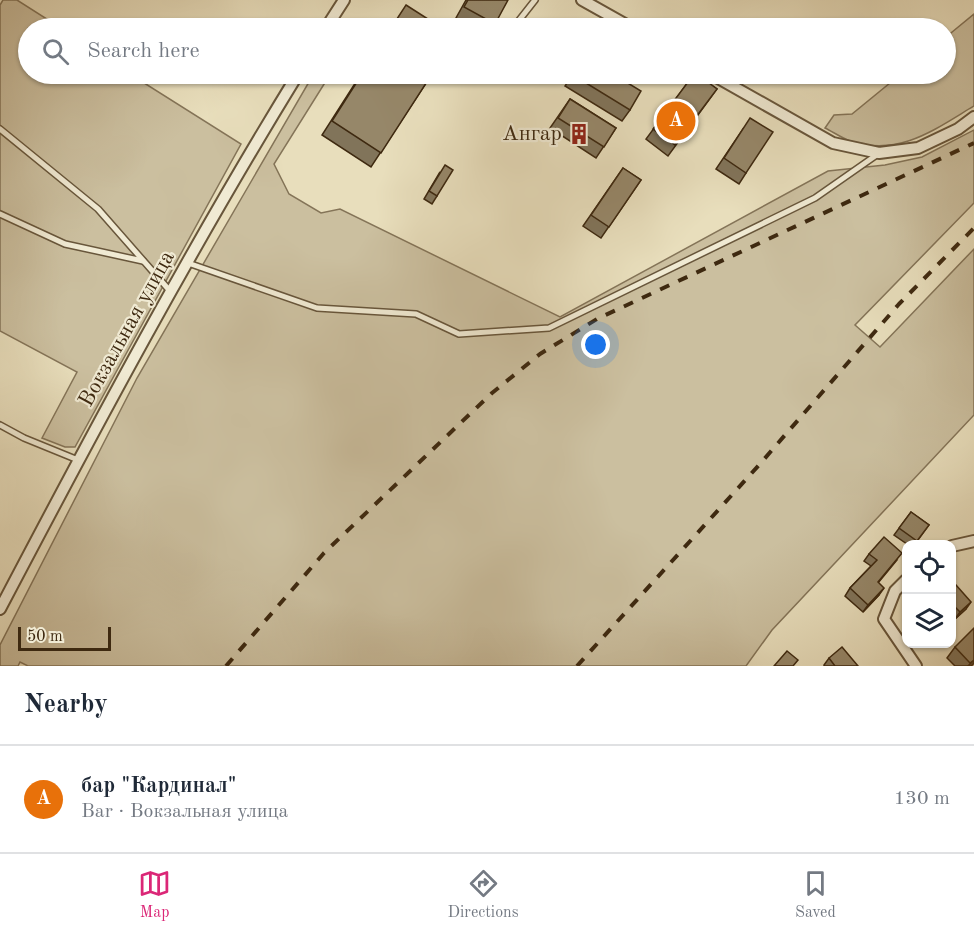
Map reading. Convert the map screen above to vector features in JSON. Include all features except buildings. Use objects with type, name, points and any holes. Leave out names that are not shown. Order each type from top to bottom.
[{"type":"street","points":[[332,18],[344,0]]},
{"type":"street","points":[[582,0],[614,18]]},
{"type":"street","name":"Вокзальная улица","points":[[0,609],[186,262],[292,84]]},
{"type":"street","points":[[728,84],[833,144],[879,153],[918,148],[958,129],[974,117]]},
{"type":"street","points":[[956,545],[974,541]]},
{"type":"street","points":[[902,584],[895,591],[884,619],[916,666]]},
{"type":"lane","points":[[521,18],[535,0]]},
{"type":"lane","points":[[0,129],[98,209],[170,291]]},
{"type":"lane","points":[[186,262],[317,308],[416,315],[459,334],[549,328],[815,198],[879,153]]},
{"type":"lane","points":[[0,214],[65,244],[144,261]]},
{"type":"lane","points":[[0,425],[24,438],[78,460]]},
{"type":"shaded area","points":[[3,0],[17,0],[45,18],[18,18],[18,84],[146,84],[241,144],[75,447],[65,447],[42,438],[77,372],[0,331],[0,5]]},
{"type":"shaded area","points":[[974,14],[974,106],[930,132],[884,146],[850,141],[825,128],[834,115],[852,114],[889,84],[956,84],[956,29]]},
{"type":"shaded area","points":[[308,84],[324,84],[274,164],[289,194],[321,213],[340,209],[560,317],[828,171],[885,165],[922,157],[974,130],[974,203],[855,325],[880,347],[974,249],[974,415],[772,630],[746,666],[28,666],[20,662],[18,666],[0,666],[0,645],[137,378]]},
{"type":"railway","points":[[226,666],[324,553],[492,393],[540,354],[597,319],[974,143]]},
{"type":"railway","points":[[577,666],[759,465],[899,304],[974,228]]},
{"type":"place","name":"бар \"Кардинал\"","points":[[676,121]]},
{"type":"place","name":"Ангар","points":[[579,134]]}]
